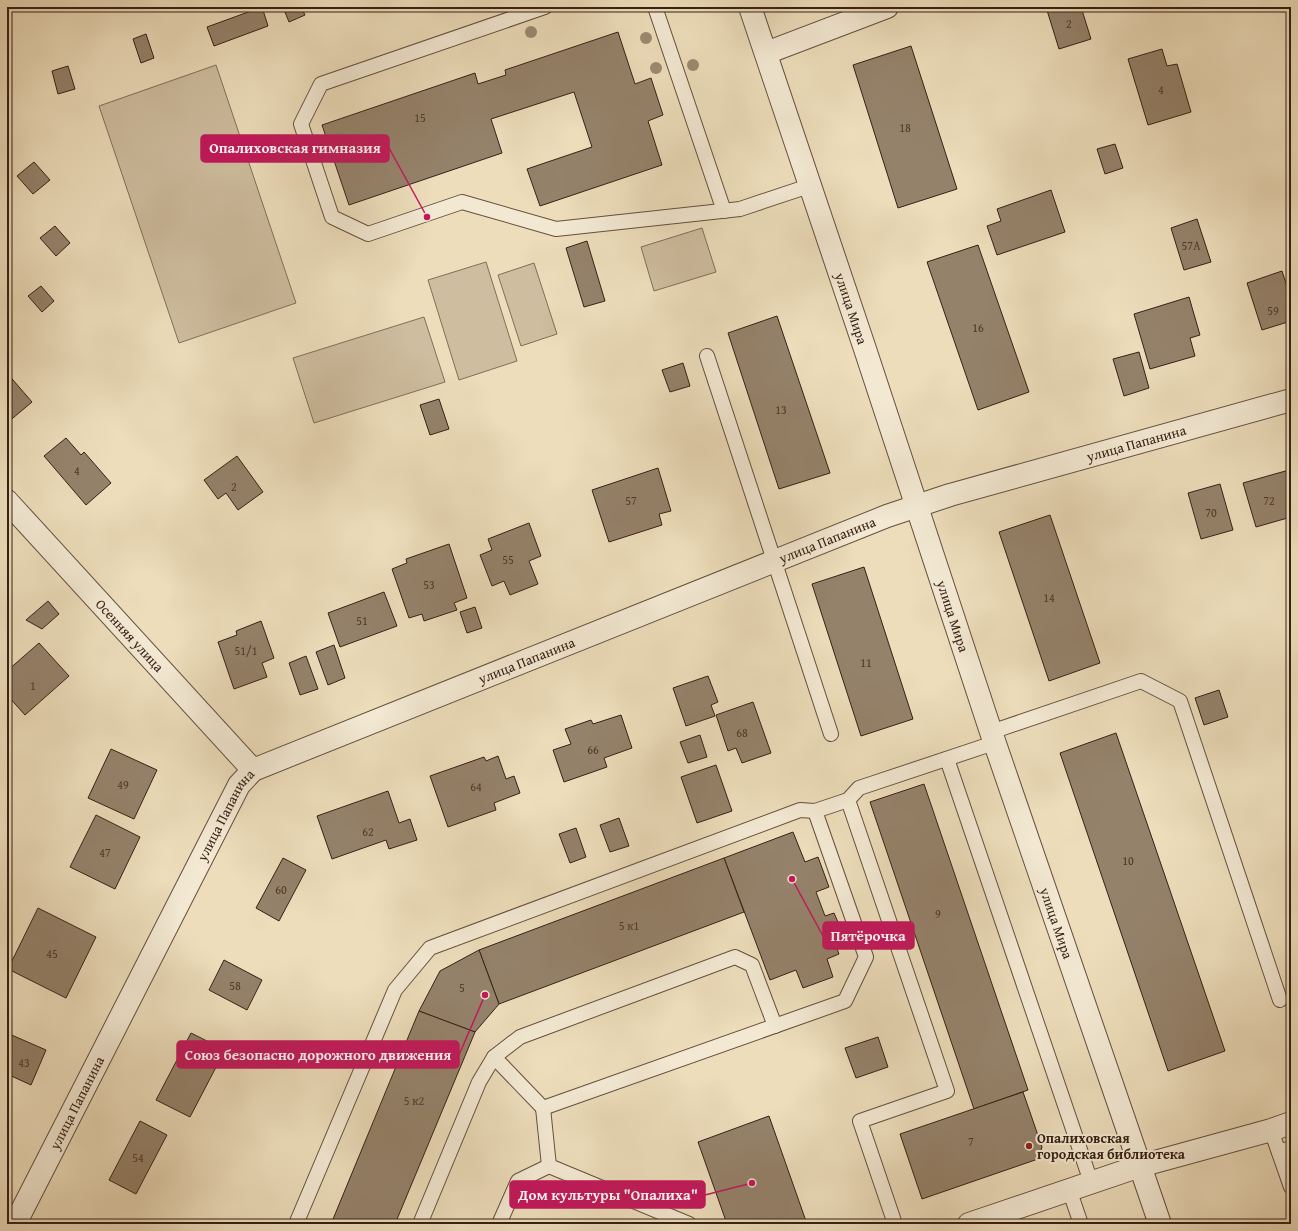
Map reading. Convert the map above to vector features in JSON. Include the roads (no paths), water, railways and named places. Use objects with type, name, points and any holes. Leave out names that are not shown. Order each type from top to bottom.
[{"type":"street","name":"улица Мира","points":[[750,7],[864,346],[992,737],[1160,1224]]},
{"type":"street","points":[[766,53],[887,7]]},
{"type":"street","name":"улица Папанина","points":[[15,1224],[239,785],[253,770],[887,516],[950,495],[1291,400]]},
{"type":"street","name":"Осенняя улица","points":[[7,501],[253,770]]},
{"type":"street","points":[[969,1224],[1140,1166],[1281,1126]]},
{"type":"lane","points":[[545,7],[321,84],[301,124],[332,217],[368,234],[462,202],[556,229],[740,209],[809,186]]},
{"type":"lane","points":[[655,7],[724,210]]},
{"type":"lane","points":[[707,356],[831,734]]},
{"type":"lane","points":[[296,1224],[395,990],[430,948],[800,810],[816,811],[848,800],[859,788],[947,758],[992,737],[1141,681],[1180,701],[1280,1000]]},
{"type":"lane","points":[[947,758],[1091,1182]]},
{"type":"lane","points":[[848,800],[947,1091],[860,1121],[895,1224]]},
{"type":"lane","points":[[543,1108],[845,1001],[866,957],[816,811]]},
{"type":"lane","points":[[420,1224],[479,1082],[494,1057],[520,1037],[735,957],[752,965],[775,1026]]},
{"type":"lane","points":[[494,1057],[543,1108],[549,1166]]},
{"type":"lane","points":[[1281,1126],[1291,1187]]},
{"type":"lane","points":[[499,1224],[518,1181],[549,1166],[689,1224]]},
{"type":"lane","points":[[1069,1189],[1081,1224]]},
{"type":"place","name":"Опалиховская гимназия","points":[[427,217]]},
{"type":"place","name":"Пятёрочка","points":[[792,879]]},
{"type":"place","name":"Союз безопасно дорожного движения","points":[[485,995]]},
{"type":"place","name":"Опалиховская городская библиотека","points":[[1029,1146]]},
{"type":"place","name":"Дом культуры \"Опалиха\"","points":[[752,1183]]}]
